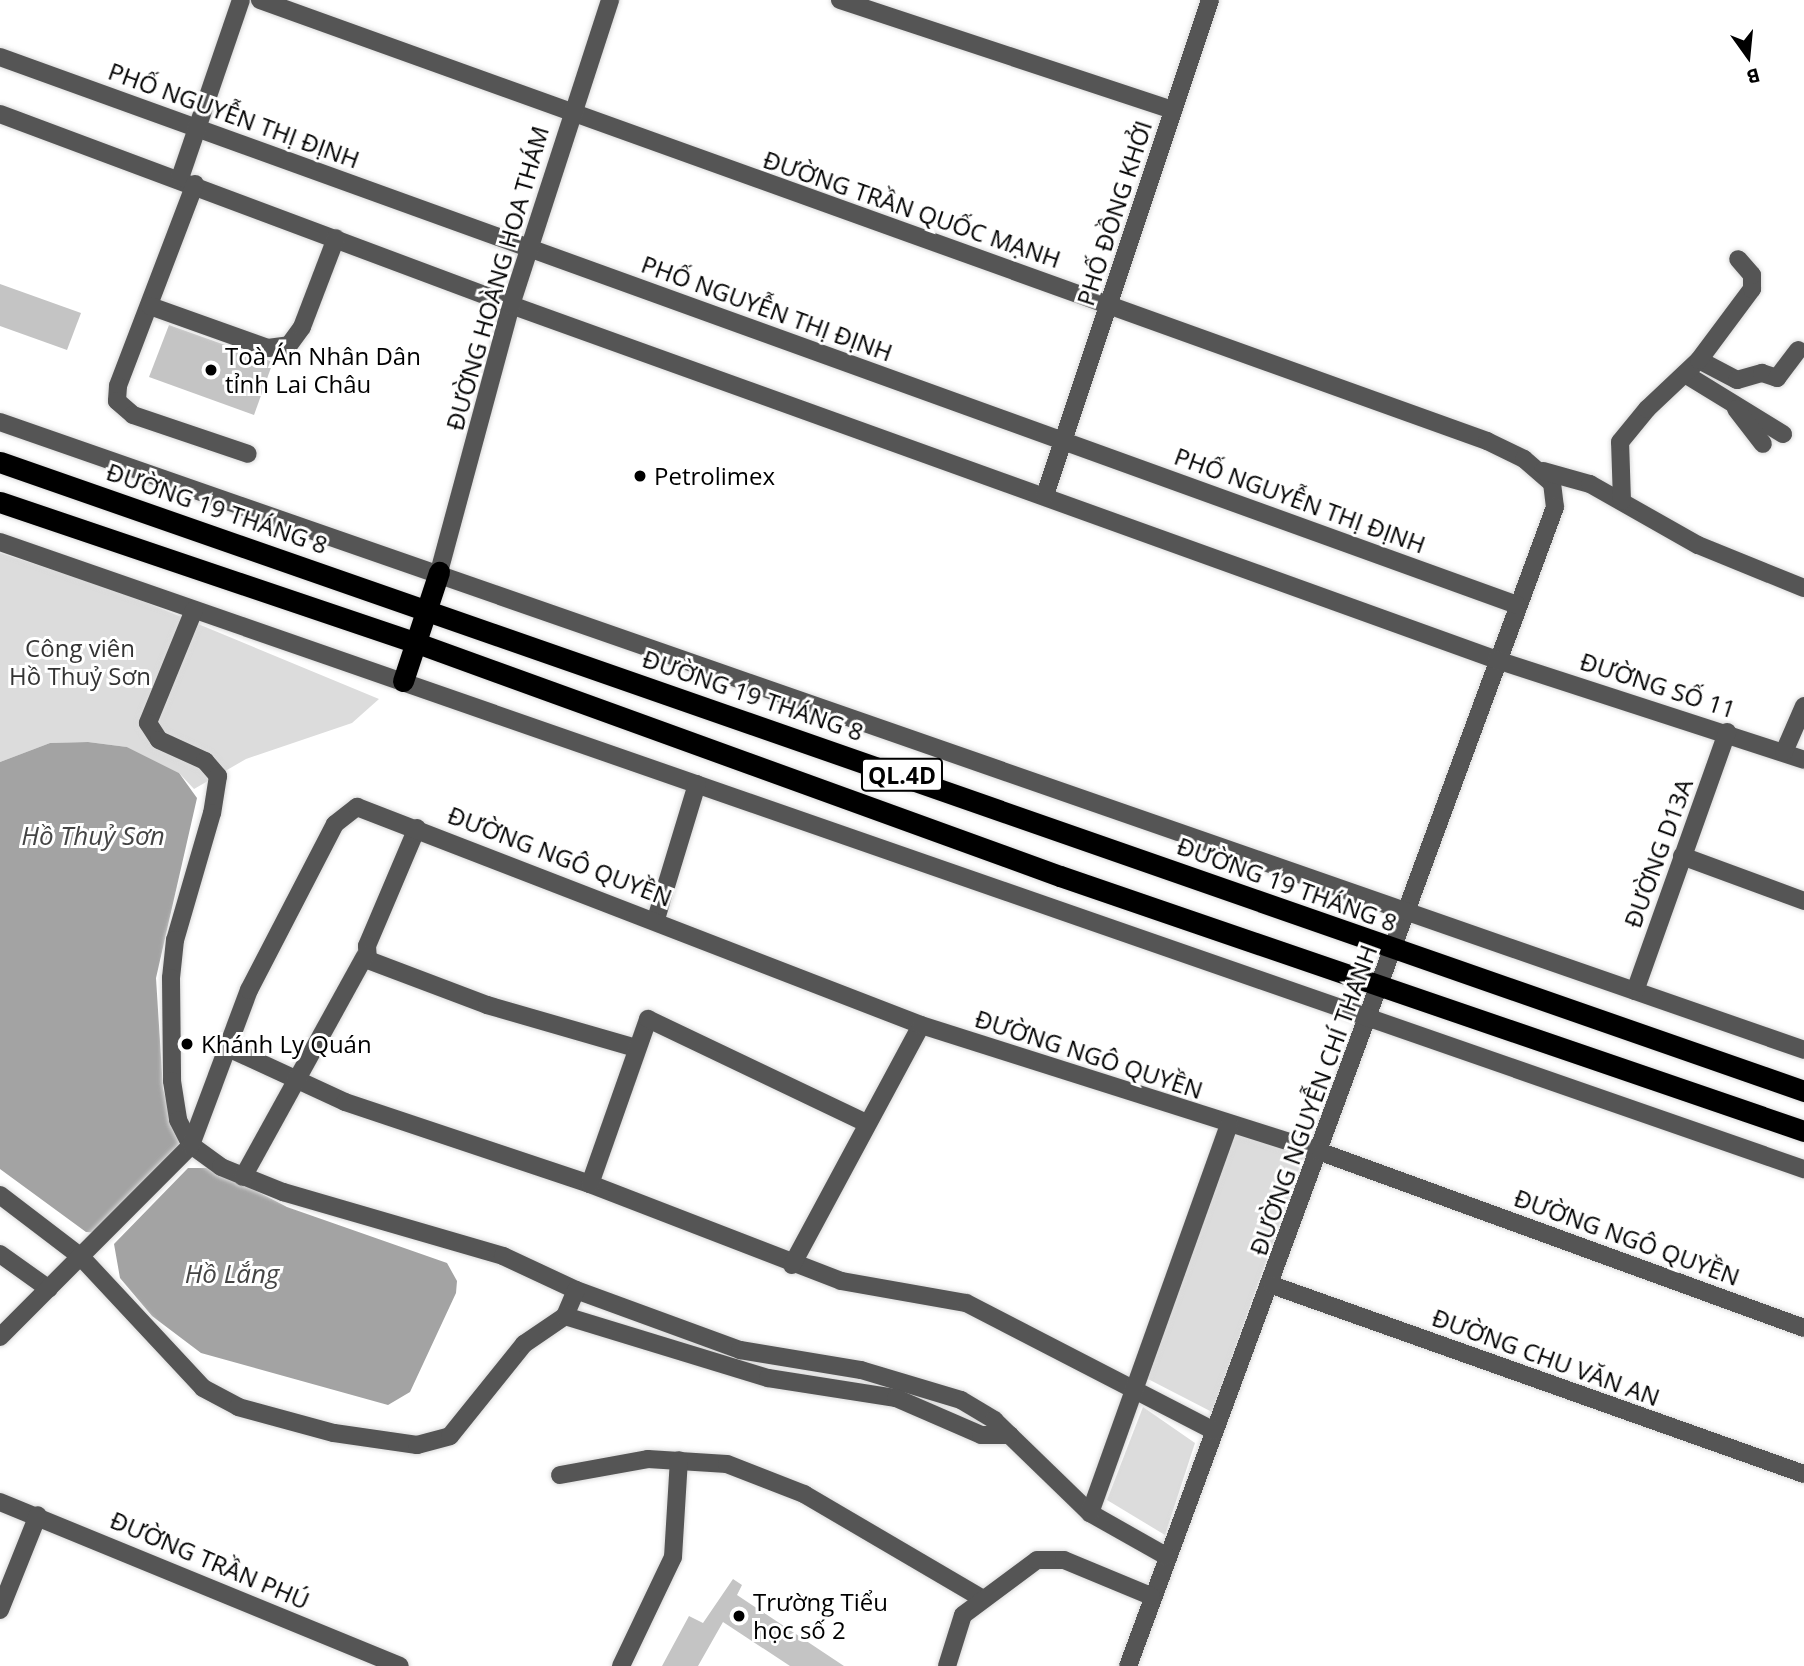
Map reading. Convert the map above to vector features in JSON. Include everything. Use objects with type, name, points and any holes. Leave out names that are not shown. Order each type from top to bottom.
[{"type":"highway","name":"ĐƯỜNG 19 THÁNG 8","points":[[0,462],[427,609],[1392,950],[1804,1091]]},
{"type":"highway","name":"QL.4D","points":[[0,502],[417,643],[1378,985],[1804,1131]]},
{"type":"highway","points":[[403,681],[439,572]]},
{"type":"street","points":[[241,0],[197,126],[187,181],[150,306],[118,386],[120,406],[248,454]]},
{"type":"street","name":"ĐƯỜNG TRẦN QUỐC MẠNH","points":[[260,0],[1487,440],[1543,471],[1590,484],[1698,545],[1804,588]]},
{"type":"street","name":"ĐƯỜNG HOÀNG HOA THÁM","points":[[439,572],[511,305],[610,0]]},
{"type":"street","points":[[840,0],[1173,110]]},
{"type":"street","name":"PHỐ ĐỒNG KHỞI","points":[[1045,495],[1111,304],[1209,0]]},
{"type":"street","name":"PHỐ NGUYỄN THỊ ĐỊNH","points":[[0,57],[1517,605]]},
{"type":"street","points":[[0,114],[187,181],[511,305],[1045,495],[1497,660]]},
{"type":"street","points":[[150,306],[268,348],[289,345],[302,327],[336,238]]},
{"type":"street","points":[[1622,501],[1620,442],[1699,360],[1752,289],[1752,275],[1738,259]]},
{"type":"street","points":[[1699,360],[1737,380],[1762,373],[1777,378],[1798,350]]},
{"type":"street","points":[[1685,374],[1736,409],[1783,434]]},
{"type":"street","points":[[1736,409],[1763,444]]},
{"type":"street","name":"ĐƯỜNG 19 THÁNG 8","points":[[0,422],[439,572],[1406,915],[1635,990],[1804,1050]]},
{"type":"street","name":"ĐƯỜNG NGUYỄN CHÍ THANH","points":[[1132,1665],[1151,1596],[1272,1285],[1321,1152],[1366,1016],[1406,915],[1555,507],[1556,495],[1543,471]]},
{"type":"street","points":[[0,542],[1804,1169]]},
{"type":"street","points":[[194,610],[148,723],[159,740],[205,761],[218,776],[212,813],[177,930],[171,978],[172,1081],[178,1120],[191,1144],[243,1177],[503,1256],[576,1290],[740,1350],[861,1370],[934,1390],[978,1409],[1010,1435],[1090,1513],[1166,1556]]},
{"type":"street","name":"ĐƯỜNG SỐ 11","points":[[1497,660],[1727,732],[1804,760]]},
{"type":"street","points":[[1784,752],[1804,706]]},
{"type":"street","name":"ĐƯỜNG D13A","points":[[1635,990],[1727,732]]},
{"type":"street","points":[[656,919],[697,784]]},
{"type":"street","name":"ĐƯỜNG NGÔ QUYỀN","points":[[226,1047],[249,990],[335,824],[350,809],[366,808],[656,919],[921,1025],[1229,1125],[1321,1152],[1804,1328]]},
{"type":"street","points":[[243,1177],[300,1082],[337,1000],[365,956],[417,828]]},
{"type":"street","points":[[1682,856],[1804,901]]},
{"type":"street","points":[[365,956],[426,985],[636,1048]]},
{"type":"street","points":[[590,1185],[648,1019],[866,1123]]},
{"type":"street","points":[[792,1265],[921,1025]]},
{"type":"street","points":[[0,1337],[191,1144],[226,1047],[300,1082],[384,1116],[590,1185],[841,1282],[966,1303],[1214,1431]]},
{"type":"street","points":[[1090,1513],[1130,1390],[1229,1125]]},
{"type":"street","points":[[0,1195],[80,1257],[176,1364],[219,1399],[285,1423],[399,1443],[434,1442],[461,1429],[524,1344],[565,1315],[576,1290]]},
{"type":"street","points":[[0,1254],[49,1289]]},
{"type":"street","name":"ĐƯỜNG CHU VĂN AN","points":[[1272,1285],[1804,1474]]},
{"type":"street","points":[[565,1315],[768,1378],[896,1398],[981,1435],[1010,1435]]},
{"type":"street","points":[[621,1666],[673,1557],[679,1460]]},
{"type":"street","points":[[560,1475],[620,1462],[679,1460],[727,1464],[778,1481],[981,1598]]},
{"type":"street","name":"ĐƯỜNG TRẦN PHÚ","points":[[0,1502],[400,1666]]},
{"type":"street","points":[[0,1610],[37,1515]]},
{"type":"street","points":[[947,1666],[956,1627],[981,1598],[1024,1567],[1051,1558],[1151,1596]]},
{"type":"green space","name":"Công viên Hồ Thuỷ Sơn","points":[[0,553],[121,592],[379,699],[352,723],[246,759],[194,789],[179,773],[127,747],[88,742],[50,743],[0,762]]},
{"type":"green space","points":[[1233,1131],[1304,1155],[1212,1412],[1148,1379]]},
{"type":"green space","points":[[1143,1407],[1195,1443],[1165,1535],[1107,1500]]},
{"type":"water","name":"Hồ Thuỷ Sơn","points":[[88,742],[127,747],[179,773],[197,798],[156,978],[163,1089],[180,1146],[99,1233],[86,1232],[0,1169],[0,762],[50,743]]},
{"type":"water","name":"Hồ Lắng","points":[[188,1168],[212,1168],[287,1207],[447,1263],[457,1281],[456,1293],[410,1392],[388,1405],[201,1353],[152,1316],[120,1278],[114,1244]]},
{"type":"building","points":[[0,284],[81,313],[67,350],[0,326]]},
{"type":"building","name":"Toà Án Nhân Dân tỉnh Lai Châu","points":[[169,325],[273,362],[254,415],[149,377]]},
{"type":"building","points":[[733,1579],[742,1585],[737,1595],[844,1666],[790,1666],[723,1622],[698,1666],[662,1666],[689,1616],[703,1623]]},
{"type":"place","name":"Toà Án Nhân Dân tỉnh Lai Châu","points":[[211,370]]},
{"type":"place","name":"Petrolimex","points":[[640,476]]},
{"type":"place","name":"Khánh Ly Quán","points":[[187,1044]]},
{"type":"place","name":"Trường Tiểu học số 2","points":[[739,1616]]}]
